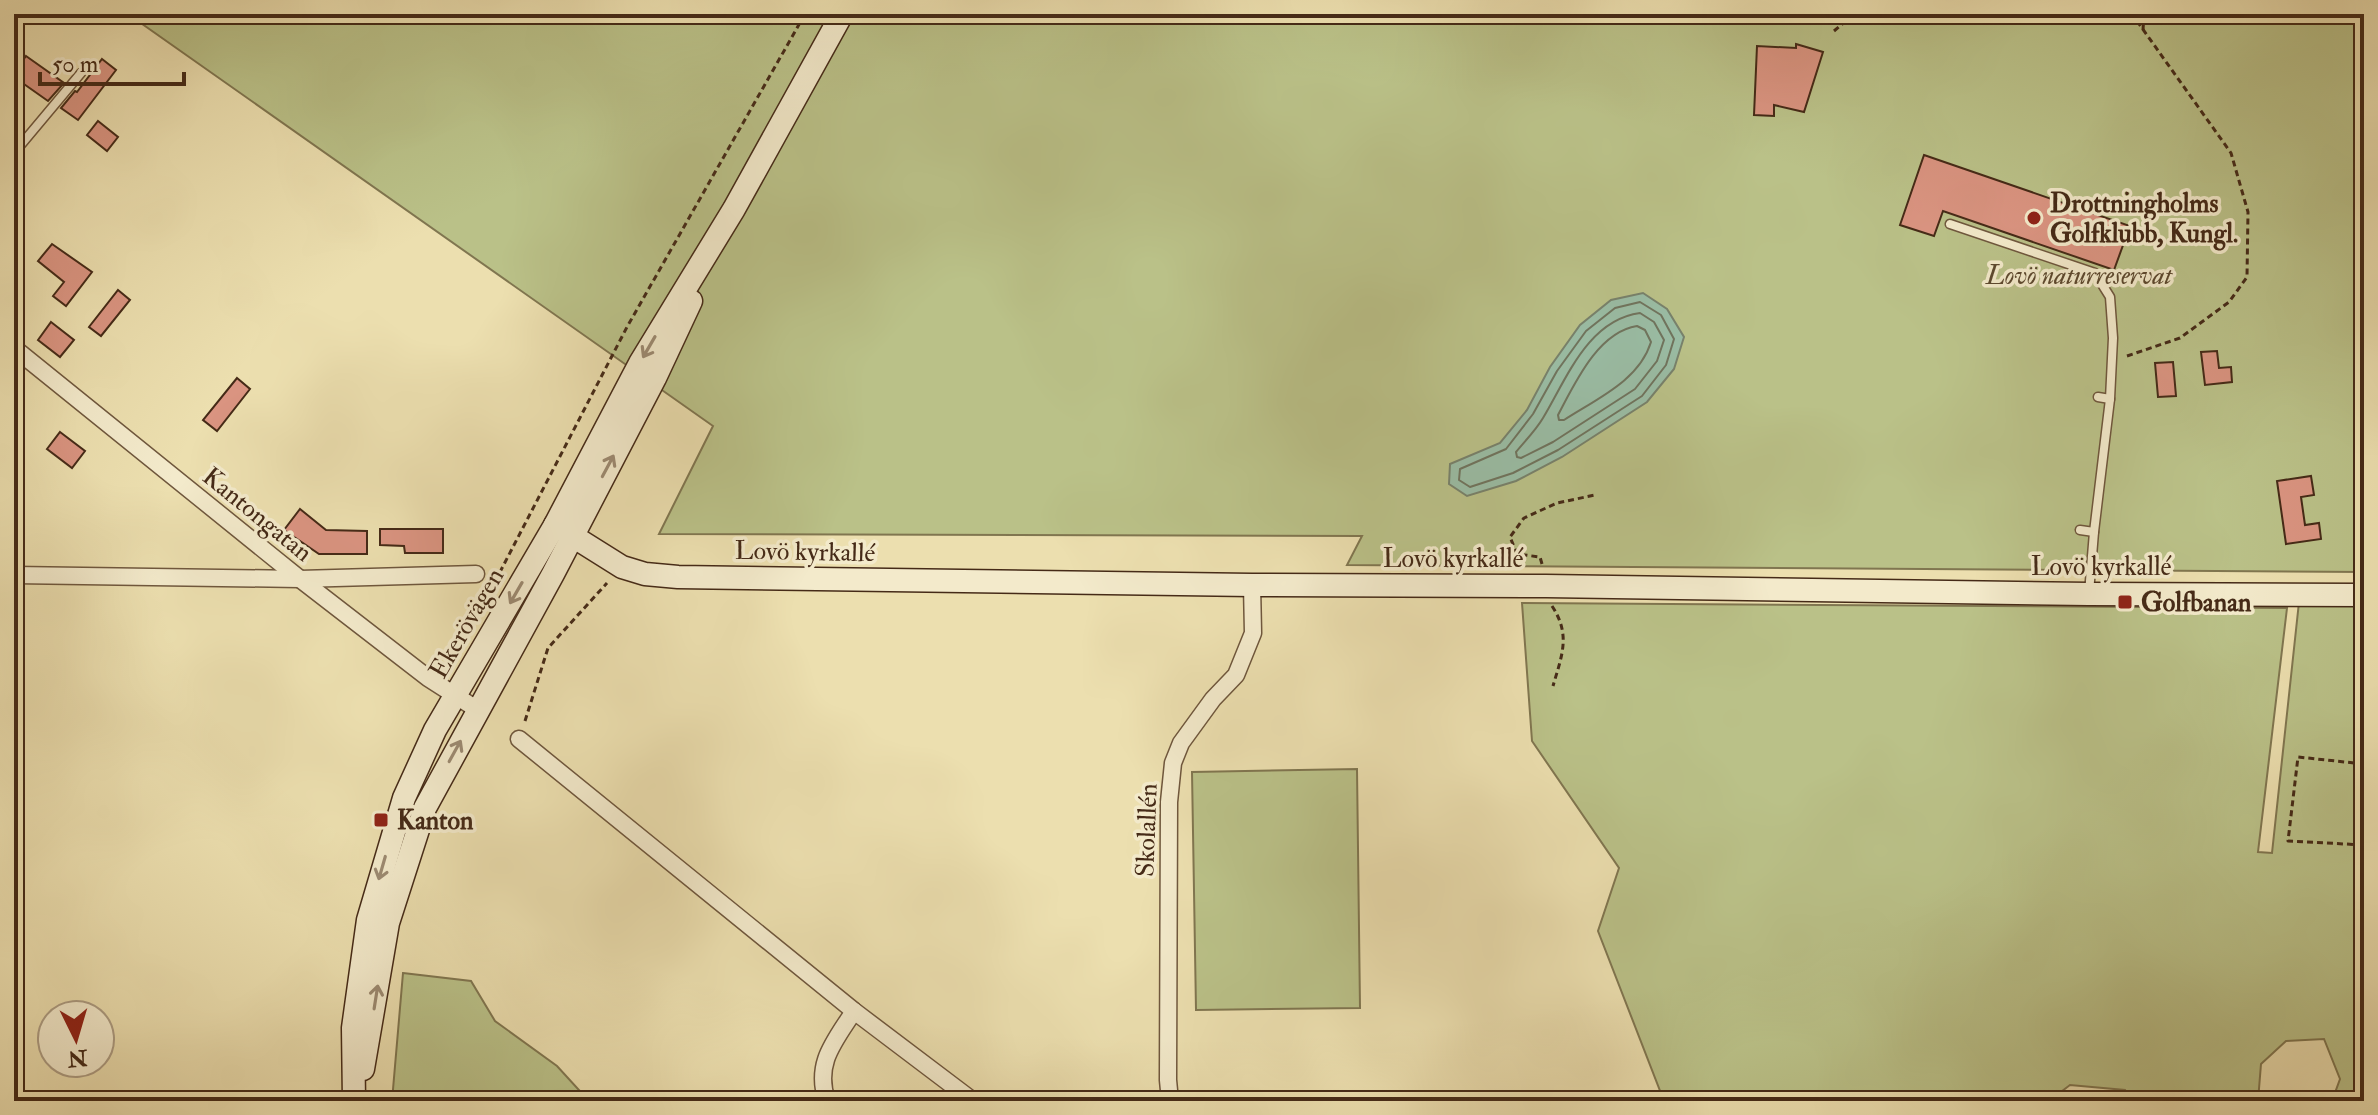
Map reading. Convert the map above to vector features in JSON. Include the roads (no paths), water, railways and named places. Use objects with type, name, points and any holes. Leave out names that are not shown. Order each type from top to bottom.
[{"type":"main road","name":"Ekerövägen","points":[[355,1101],[371,1032],[388,923],[425,808],[478,710],[640,363],[734,209],[842,14]]},
{"type":"main road","name":"Ekerövägen","points":[[355,1101],[353,1028],[368,920],[404,798],[435,730],[564,530]]},
{"type":"main road","name":"Lovö kyrkallé","points":[[564,530],[622,567],[645,574],[678,577],[2364,595]]},
{"type":"street","name":"Kantongatan","points":[[14,348],[300,579],[428,678],[478,710]]},
{"type":"street","points":[[14,575],[300,579],[476,574]]},
{"type":"street","name":"Skolallén","points":[[1170,1101],[1169,818],[1173,763],[1181,743],[1213,699],[1236,675],[1253,633],[1252,585]]},
{"type":"street","points":[[519,739],[854,1011],[973,1101]]},
{"type":"street","points":[[827,1101],[823,1090],[824,1058],[854,1011]]},
{"type":"lane","points":[[14,153],[81,73]]},
{"type":"lane","points":[[1950,224],[2095,273],[2110,297],[2110,399],[2089,594]]},
{"type":"lane","points":[[2098,397],[2110,399]]},
{"type":"lane","points":[[2080,530],[2094,532]]},
{"type":"water","points":[[1643,293],[1667,309],[1684,337],[1674,369],[1647,402],[1562,457],[1516,481],[1467,496],[1449,484],[1450,464],[1500,443],[1527,410],[1550,367],[1580,325],[1611,300]]},
{"type":"place","name":"Drottningholms Golfklubb, Kungl.","points":[[2034,218]]},
{"type":"place","name":"Golfbanan","points":[[2125,602]]},
{"type":"place","name":"Kanton","points":[[381,820]]},
{"type":"park label","name":"Lovö naturreservat","points":[[2079,275]]}]
